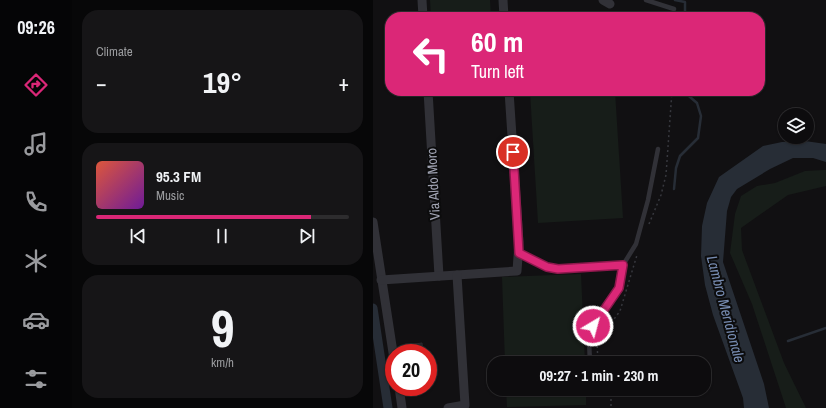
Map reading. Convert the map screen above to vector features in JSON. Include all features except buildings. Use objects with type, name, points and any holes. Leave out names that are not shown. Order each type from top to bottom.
[{"type":"street","points":[[422,0],[423,12]]},
{"type":"street","points":[[503,0],[504,12]]},
{"type":"street","name":"Via Aldo Moro","points":[[428,96],[439,276]]},
{"type":"street","points":[[381,280],[517,271],[519,253],[509,96]]},
{"type":"street","points":[[373,222],[392,344]]},
{"type":"street","points":[[448,408],[465,405],[457,275]]},
{"type":"street","points":[[400,396],[402,408]]},
{"type":"lane","points":[[646,0],[674,9]]},
{"type":"lane","points":[[590,356],[589,340],[593,326],[619,288],[623,265],[636,244],[648,200],[658,149]]},
{"type":"lane","points":[[519,253],[547,267],[558,269],[623,265]]},
{"type":"path","points":[[611,396],[611,408]]},
{"type":"shaded area","points":[[430,0],[490,0],[491,12],[431,12]]},
{"type":"shaded area","points":[[530,96],[615,96],[623,218],[538,223]]},
{"type":"shaded area","points":[[826,170],[826,186],[788,195],[741,228],[742,250],[784,363],[806,408],[786,408],[752,304],[730,253],[735,214],[741,196],[757,186],[775,183],[805,171]]},
{"type":"shaded area","points":[[581,274],[585,356],[505,356],[502,277]]},
{"type":"shaded area","points":[[506,396],[586,396],[586,405],[507,407]]},
{"type":"water","name":"Lambro Meridionale","points":[[814,142],[826,144],[826,162],[813,158],[793,158],[770,169],[737,189],[731,197],[727,211],[723,262],[764,384],[769,408],[744,408],[743,398],[713,315],[705,285],[701,256],[702,226],[707,203],[719,177],[763,146],[778,143],[814,144]]},
{"type":"waterway","points":[[675,0],[685,2],[685,12]]},
{"type":"waterway","points":[[674,189],[676,168],[680,156],[698,138],[701,116],[697,103],[689,96]]},
{"type":"waterway","points":[[373,308],[388,408]]},
{"type":"waterway","points":[[788,341],[826,328]]},
{"type":"route","points":[[513,152],[519,253],[547,267],[558,269],[623,265],[619,288],[605,311],[593,326]]}]
